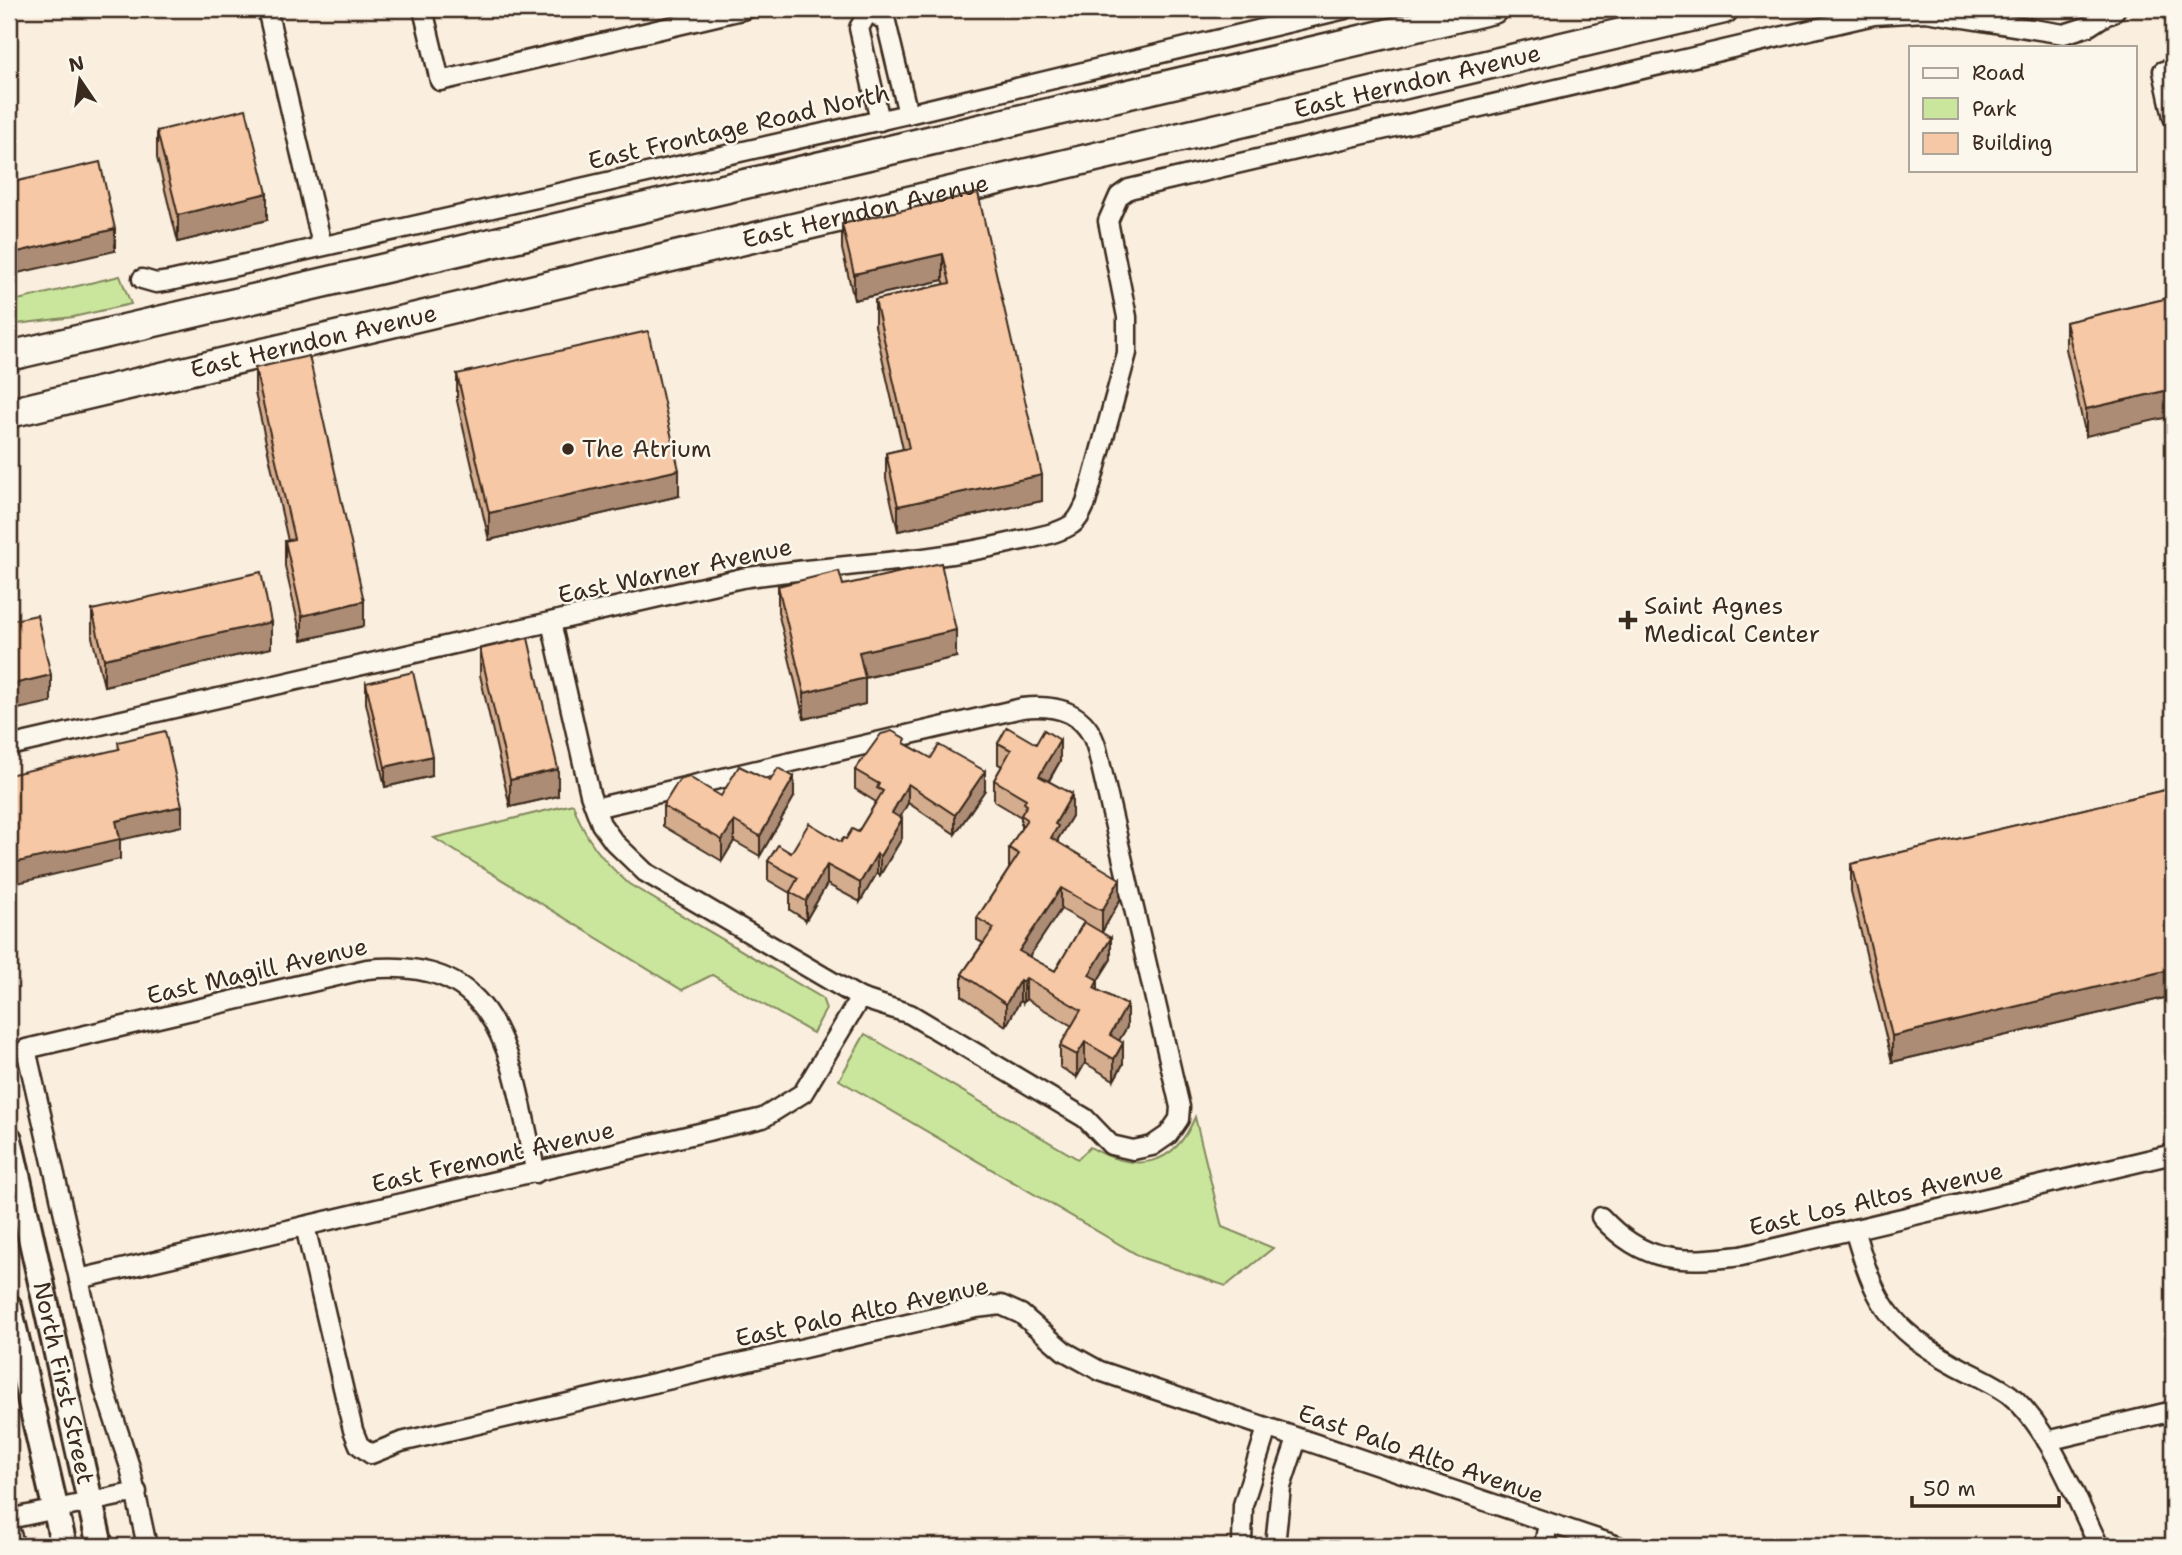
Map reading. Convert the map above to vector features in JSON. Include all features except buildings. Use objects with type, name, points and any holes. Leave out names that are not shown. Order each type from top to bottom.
[{"type":"main road","points":[[9,356],[1493,9]]},
{"type":"main road","name":"East Herndon Avenue","points":[[9,413],[1724,9]]},
{"type":"main road","name":"North First Street","points":[[9,1139],[100,1546]]},
{"type":"main road","name":"North First Street","points":[[9,1307],[65,1546]]},
{"type":"street","points":[[267,9],[322,245]]},
{"type":"street","points":[[423,9],[440,81],[746,9]]},
{"type":"street","points":[[880,121],[859,28],[869,9],[886,22],[908,114]]},
{"type":"street","name":"East Frontage Road North","points":[[142,279],[156,283],[170,281],[880,121],[1345,9]]},
{"type":"street","name":"East Warner Avenue","points":[[9,746],[742,578],[793,569],[955,555],[1044,535],[1077,520],[1086,503],[1129,340],[1125,305],[1110,243],[1108,221],[1113,206],[1129,189],[1874,15],[1926,12],[2064,34],[2089,26],[2111,10]]},
{"type":"street","points":[[2168,70],[2173,117]]},
{"type":"street","points":[[551,622],[595,807],[601,824],[614,842],[645,872],[860,998],[910,1014],[1085,1118],[1111,1145],[1133,1150],[1152,1146],[1168,1135],[1179,1118],[1180,1107],[1097,749],[1088,727],[1075,715],[1045,705],[1022,708],[595,807]]},
{"type":"street","name":"East Magill Avenue","points":[[79,1279],[26,1049],[367,969],[413,967],[453,983],[472,995],[489,1012],[507,1051],[536,1172]]},
{"type":"street","name":"East Fremont Avenue","points":[[79,1279],[742,1124],[780,1109],[803,1093],[860,998]]},
{"type":"street","name":"East Los Altos Avenue","points":[[1601,1217],[1620,1239],[1640,1251],[1670,1259],[1690,1260],[1741,1256],[2173,1154]]},
{"type":"street","name":"East Palo Alto Avenue","points":[[305,1226],[353,1430],[359,1445],[371,1454],[401,1442],[976,1308],[1001,1306],[1021,1314],[1064,1351],[1100,1371],[1618,1546]]},
{"type":"street","points":[[1854,1229],[1870,1284],[1885,1310],[1923,1347],[2010,1396],[2047,1441],[2099,1546]]},
{"type":"street","points":[[79,1279],[104,1388],[136,1492],[147,1546]]},
{"type":"street","points":[[2047,1441],[2173,1411]]},
{"type":"street","points":[[1242,1546],[1243,1505],[1267,1428]]},
{"type":"street","points":[[1275,1546],[1281,1487],[1297,1439]]},
{"type":"street","points":[[9,1519],[136,1492]]},
{"type":"street","points":[[1544,1546],[1548,1523]]},
{"type":"street","points":[[9,1528],[15,1546]]},
{"type":"green space","points":[[120,276],[131,304],[73,317],[9,325],[9,302]]},
{"type":"green space","points":[[573,804],[595,848],[629,884],[822,998],[826,1009],[813,1033],[712,975],[682,990],[434,838]]},
{"type":"green space","points":[[865,1034],[1078,1159],[1090,1147],[1122,1160],[1152,1161],[1176,1147],[1195,1117],[1222,1227],[1273,1248],[1226,1286],[1143,1258],[839,1080]]},
{"type":"place","name":"The Atrium","points":[[568,449]]},
{"type":"place","name":"Saint Agnes Medical Center","points":[[1628,620]]}]
